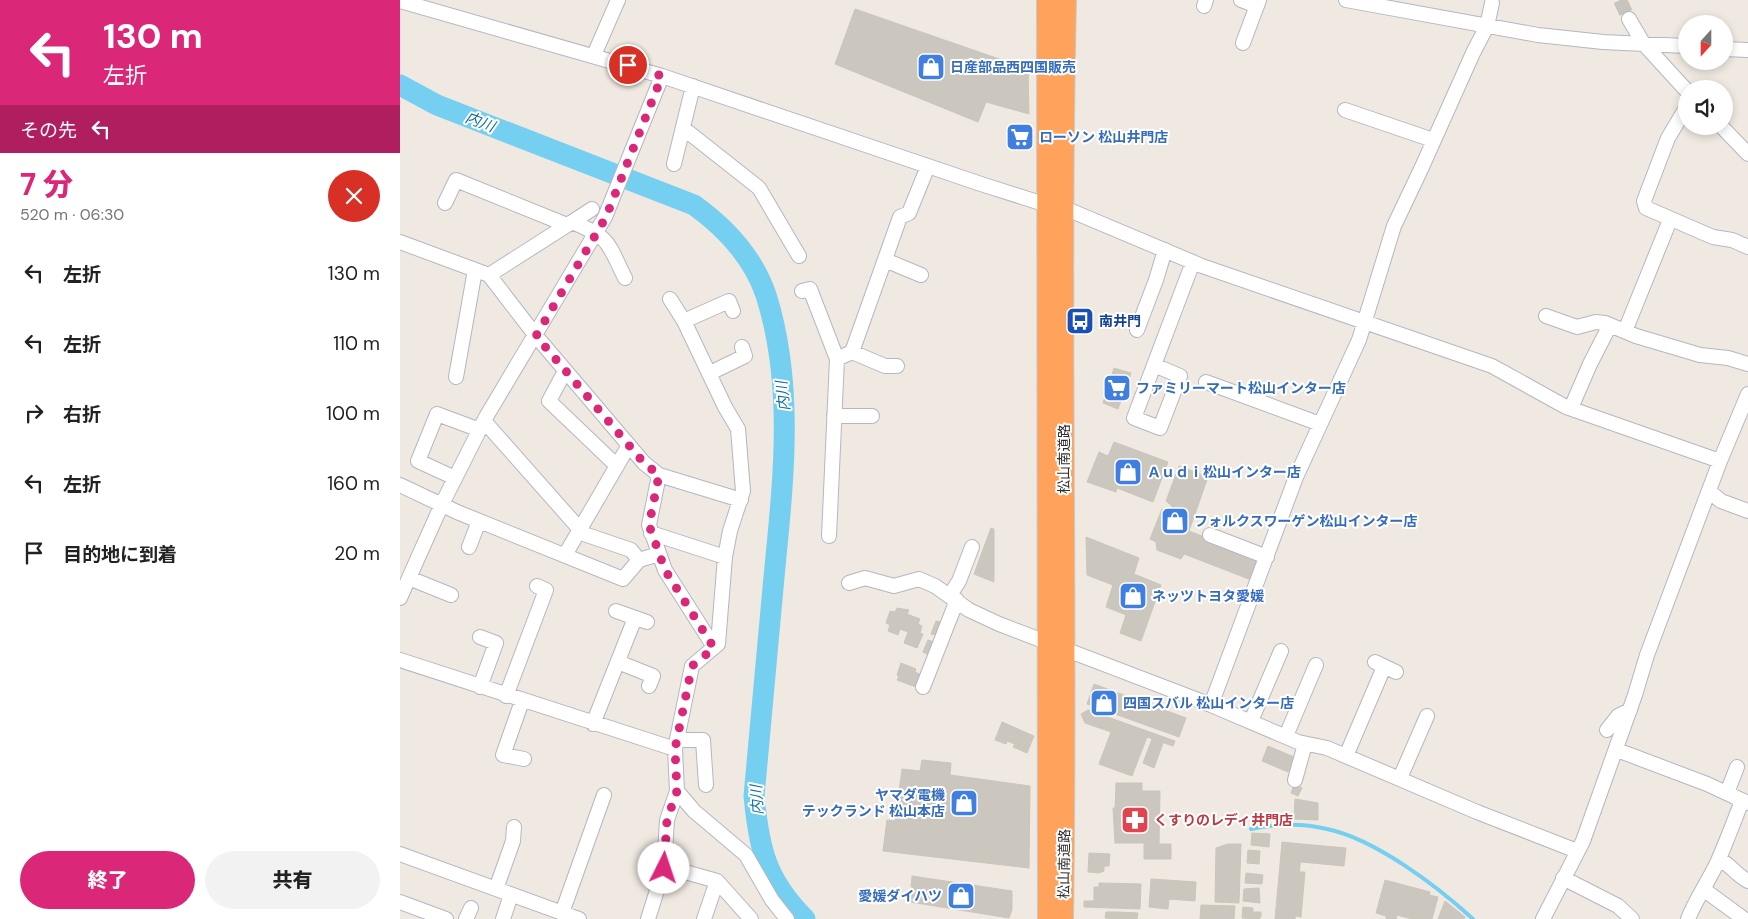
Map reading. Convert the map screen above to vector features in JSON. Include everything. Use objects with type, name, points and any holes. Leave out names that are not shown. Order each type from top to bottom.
[{"type":"highway","name":"松山南道路","points":[[1061,0],[1055,206],[1056,646],[1063,919]]},
{"type":"highway","name":"松山南道路","points":[[1048,919],[1056,646]]},
{"type":"street","points":[[594,55],[618,0]]},
{"type":"street","points":[[1241,0],[1258,3],[1244,43]]},
{"type":"street","points":[[1346,0],[1547,36],[1678,45]]},
{"type":"street","points":[[407,2],[662,76],[928,166],[1055,206],[1193,262],[1492,366],[1570,408],[1720,461]]},
{"type":"street","points":[[1211,705],[1296,477],[1352,357],[1365,323],[1394,226],[1487,26],[1492,3]]},
{"type":"street","points":[[1629,19],[1642,43],[1678,81]]},
{"type":"street","points":[[1733,49],[1748,50]]},
{"type":"street","points":[[400,598],[442,504],[482,426],[598,232],[662,76]]},
{"type":"street","points":[[674,164],[693,86]]},
{"type":"street","points":[[1345,110],[1434,140]]},
{"type":"street","points":[[1678,121],[1668,138],[1644,201],[1646,208],[1713,237],[1732,240],[1748,247]]},
{"type":"street","points":[[683,128],[759,188],[799,256]]},
{"type":"street","points":[[1730,135],[1748,154]]},
{"type":"street","points":[[837,359],[852,352],[900,218],[908,213],[928,166]]},
{"type":"street","points":[[445,203],[456,180],[569,223],[598,232],[606,240],[625,278]]},
{"type":"street","points":[[489,275],[592,208]]},
{"type":"street","points":[[1624,331],[1670,220]]},
{"type":"street","points":[[400,242],[489,275],[565,371],[644,463],[659,475],[741,500]]},
{"type":"street","points":[[1136,330],[1166,250]]},
{"type":"street","points":[[885,260],[921,275]]},
{"type":"street","points":[[1154,365],[1193,262]]},
{"type":"street","points":[[456,377],[475,270]]},
{"type":"street","points":[[802,291],[810,289],[837,359],[829,536]]},
{"type":"street","points":[[648,919],[664,866],[667,820],[677,791],[676,744],[692,666],[718,644],[725,557],[730,531],[743,491],[738,429],[725,407],[684,321],[670,299]]},
{"type":"street","points":[[684,321],[730,302],[733,311]]},
{"type":"street","points":[[1546,316],[1577,327],[1596,322],[1610,325],[1700,355],[1728,358],[1748,364]]},
{"type":"street","points":[[1570,408],[1610,325]]},
{"type":"street","points":[[710,373],[745,356],[742,347]]},
{"type":"street","points":[[852,352],[885,366],[897,366]]},
{"type":"street","points":[[565,371],[549,401],[617,466]]},
{"type":"street","points":[[1206,382],[1320,424]]},
{"type":"street","points":[[1543,919],[1577,851],[1584,842],[1617,750],[1616,746],[1630,710],[1647,655],[1720,461],[1748,394]]},
{"type":"street","points":[[455,478],[418,461],[436,414],[482,426],[584,534],[631,550],[639,560]]},
{"type":"street","points":[[834,416],[872,416]]},
{"type":"street","points":[[566,555],[629,445]]},
{"type":"street","points":[[659,475],[649,525],[651,533],[665,570],[714,648]]},
{"type":"street","points":[[400,485],[479,521],[623,579],[639,560],[659,554]]},
{"type":"street","points":[[1709,491],[1721,501],[1748,511]]},
{"type":"street","points":[[468,547],[479,521]]},
{"type":"street","points":[[651,533],[725,557]]},
{"type":"street","points":[[1210,535],[1267,557]]},
{"type":"street","points":[[923,687],[972,547]]},
{"type":"street","points":[[409,578],[451,595]]},
{"type":"street","points":[[849,583],[865,578],[894,586],[919,579],[953,598],[969,610],[1000,624],[1211,705],[1306,744],[1327,748],[1477,812],[1577,851]]},
{"type":"street","points":[[506,696],[532,643],[546,590],[537,586]]},
{"type":"street","points":[[593,724],[618,662],[641,620],[616,611]]},
{"type":"street","points":[[480,637],[496,643],[480,687]]},
{"type":"street","points":[[1251,721],[1280,651]]},
{"type":"street","points":[[400,660],[593,724],[676,744],[703,740],[706,785]]},
{"type":"street","points":[[618,662],[653,676],[649,686]]},
{"type":"street","points":[[1286,736],[1316,665]]},
{"type":"street","points":[[1346,756],[1385,667]]},
{"type":"street","points":[[522,701],[503,755],[524,759]]},
{"type":"street","points":[[1607,730],[1618,716],[1630,710]]},
{"type":"street","points":[[1400,778],[1427,716]]},
{"type":"street","points":[[1295,780],[1306,744]]},
{"type":"street","points":[[1617,750],[1745,802],[1719,859],[1704,889],[1697,897],[1688,919]]},
{"type":"street","points":[[1727,794],[1737,767]]},
{"type":"street","points":[[677,791],[694,811],[746,855],[772,900],[788,919]]},
{"type":"street","points":[[562,913],[604,795]]},
{"type":"street","points":[[496,889],[513,842],[514,827]]},
{"type":"street","points":[[400,854],[579,919]]},
{"type":"street","points":[[1719,859],[1729,864],[1738,875],[1748,881]]},
{"type":"street","points":[[664,866],[717,881],[751,919]]},
{"type":"street","points":[[1563,878],[1618,906],[1632,919]]},
{"type":"street","points":[[704,919],[717,881]]},
{"type":"street","points":[[1704,889],[1744,919]]},
{"type":"street","points":[[503,919],[511,895]]},
{"type":"street","points":[[400,902],[446,919]]},
{"type":"building","name":"日産部品西四国販売","points":[[855,9],[1028,69],[1029,114],[986,102],[978,122],[835,64]]},
{"type":"building","name":"ファミリーマート松山インター店","points":[[1114,368],[1131,373],[1118,409],[1103,403]]},
{"type":"building","name":"Ａｕｄｉ松山インター店","points":[[1114,442],[1168,462],[1153,502],[1117,488],[1116,492],[1087,482],[1099,452],[1108,456]]},
{"type":"building","name":"フォルクスワーゲン松山インター店","points":[[1179,466],[1208,477],[1189,531],[1261,559],[1254,581],[1184,554],[1181,559],[1157,550],[1156,542],[1150,539],[1162,509],[1169,511],[1172,506],[1166,501]]},
{"type":"building","points":[[991,528],[994,529],[994,582],[974,574]]},
{"type":"building","name":"ネッツトヨタ愛媛","points":[[1086,537],[1139,558],[1134,574],[1161,585],[1141,641],[1120,633],[1126,615],[1106,607],[1113,585],[1087,575]]},
{"type":"building","points":[[897,608],[909,610],[907,614],[920,619],[918,624],[922,626],[920,633],[923,634],[917,648],[904,643],[908,632],[900,629],[898,635],[888,631],[890,625],[886,623],[890,611],[895,612]]},
{"type":"building","points":[[936,621],[941,622],[936,635],[931,634]]},
{"type":"building","points":[[928,640],[934,642],[929,655],[923,652]]},
{"type":"building","points":[[901,663],[916,669],[915,672],[921,675],[916,687],[897,680]]},
{"type":"building","points":[[1094,684],[1186,718],[1179,737],[1087,704]]},
{"type":"building","points":[[1088,710],[1175,741],[1173,746],[1147,737],[1132,776],[1099,764],[1111,732],[1085,723],[1081,714]]},
{"type":"building","points":[[1002,722],[1034,736],[1027,753],[1013,747],[1015,744],[1007,741],[1006,744],[995,740]]},
{"type":"building","points":[[1152,739],[1163,743],[1154,768],[1143,763]]},
{"type":"building","points":[[1268,746],[1294,757],[1288,772],[1262,761]]},
{"type":"building","name":"ヤマダ電機 テックランド 松山本店","points":[[922,760],[951,763],[950,775],[1030,786],[1029,868],[883,851],[887,820],[895,821],[902,769],[920,771]]},
{"type":"building","points":[[1116,783],[1142,783],[1142,791],[1160,791],[1159,844],[1171,844],[1171,859],[1144,859],[1144,843],[1115,843],[1113,808],[1115,808]]},
{"type":"building","points":[[1294,785],[1302,788],[1298,796],[1291,793]]},
{"type":"building","points":[[1295,799],[1318,803],[1318,820],[1294,819]]},
{"type":"building","points":[[1252,833],[1270,834],[1269,847],[1251,845]]},
{"type":"building","points":[[1282,842],[1302,844],[1295,919],[1275,919]]},
{"type":"building","points":[[1228,844],[1241,844],[1239,903],[1215,902],[1216,848]]},
{"type":"building","points":[[1302,844],[1346,848],[1344,866],[1301,862]]},
{"type":"building","points":[[1248,850],[1260,851],[1259,864],[1247,863]]},
{"type":"building","points":[[1089,853],[1110,854],[1109,866],[1104,866],[1104,871],[1099,873],[1088,872]]},
{"type":"building","points":[[1300,872],[1305,872],[1301,917],[1296,916]]},
{"type":"building","points":[[1246,873],[1263,875],[1262,884],[1245,883]]},
{"type":"building","name":"愛媛ダイハツ","points":[[912,876],[1012,891],[1012,910],[1009,918],[910,902]]},
{"type":"building","points":[[1151,879],[1196,882],[1195,901],[1169,899],[1168,909],[1149,907]]},
{"type":"building","points":[[1385,880],[1430,892],[1429,895],[1438,897],[1432,919],[1412,919],[1397,915],[1396,919],[1386,919],[1386,916],[1376,913]]},
{"type":"building","points":[[1099,883],[1141,884],[1140,909],[1084,907],[1084,901],[1094,901],[1094,887],[1099,887]]},
{"type":"building","points":[[1259,888],[1260,903],[1243,901],[1244,889]]},
{"type":"building","points":[[1445,901],[1465,917],[1464,919],[1438,919]]},
{"type":"building","points":[[1201,905],[1235,906],[1234,919],[1200,919]]},
{"type":"building","points":[[1243,907],[1253,908],[1253,912],[1261,912],[1261,917],[1259,919],[1242,918]]},
{"type":"building","points":[[1106,912],[1117,912],[1117,919],[1105,918]]},
{"type":"building","points":[[1117,912],[1138,913],[1137,919],[1117,919]]},
{"type":"waterway","name":"内川","points":[[400,85],[437,105],[694,205],[717,223],[737,244],[754,268],[766,295],[775,330],[784,400],[781,506],[754,796],[762,848],[767,863],[781,891],[805,919]]},
{"type":"waterway","points":[[1251,829],[1279,825],[1299,825],[1318,827],[1346,834],[1385,853],[1404,865],[1442,892],[1473,919]]},
{"type":"tunnel","points":[[1620,0],[1629,19]]},
{"type":"place","name":"日産部品西四国販売","points":[[931,67]]},
{"type":"place","name":"ローソン 松山井門店","points":[[1020,137]]},
{"type":"place","name":"南井門","points":[[1080,321]]},
{"type":"place","name":"ファミリーマート松山インター店","points":[[1117,388]]},
{"type":"place","name":"Ａｕｄｉ松山インター店","points":[[1128,472]]},
{"type":"place","name":"フォルクスワーゲン松山インター店","points":[[1175,521]]},
{"type":"place","name":"ネッツトヨタ愛媛","points":[[1133,596]]},
{"type":"place","name":"四国スバル 松山インター店","points":[[1104,703]]},
{"type":"place","name":"ヤマダ電機 テックランド 松山本店","points":[[964,803]]},
{"type":"place","name":"くすりのレディ井門店","points":[[1135,820]]},
{"type":"place","name":"愛媛ダイハツ","points":[[961,896]]},
{"type":"route","points":[[628,65],[662,76],[606,217],[536,336],[644,463],[659,475],[649,525],[653,539],[665,570],[714,648],[692,666],[675,749],[677,791],[667,820],[664,868]]}]
